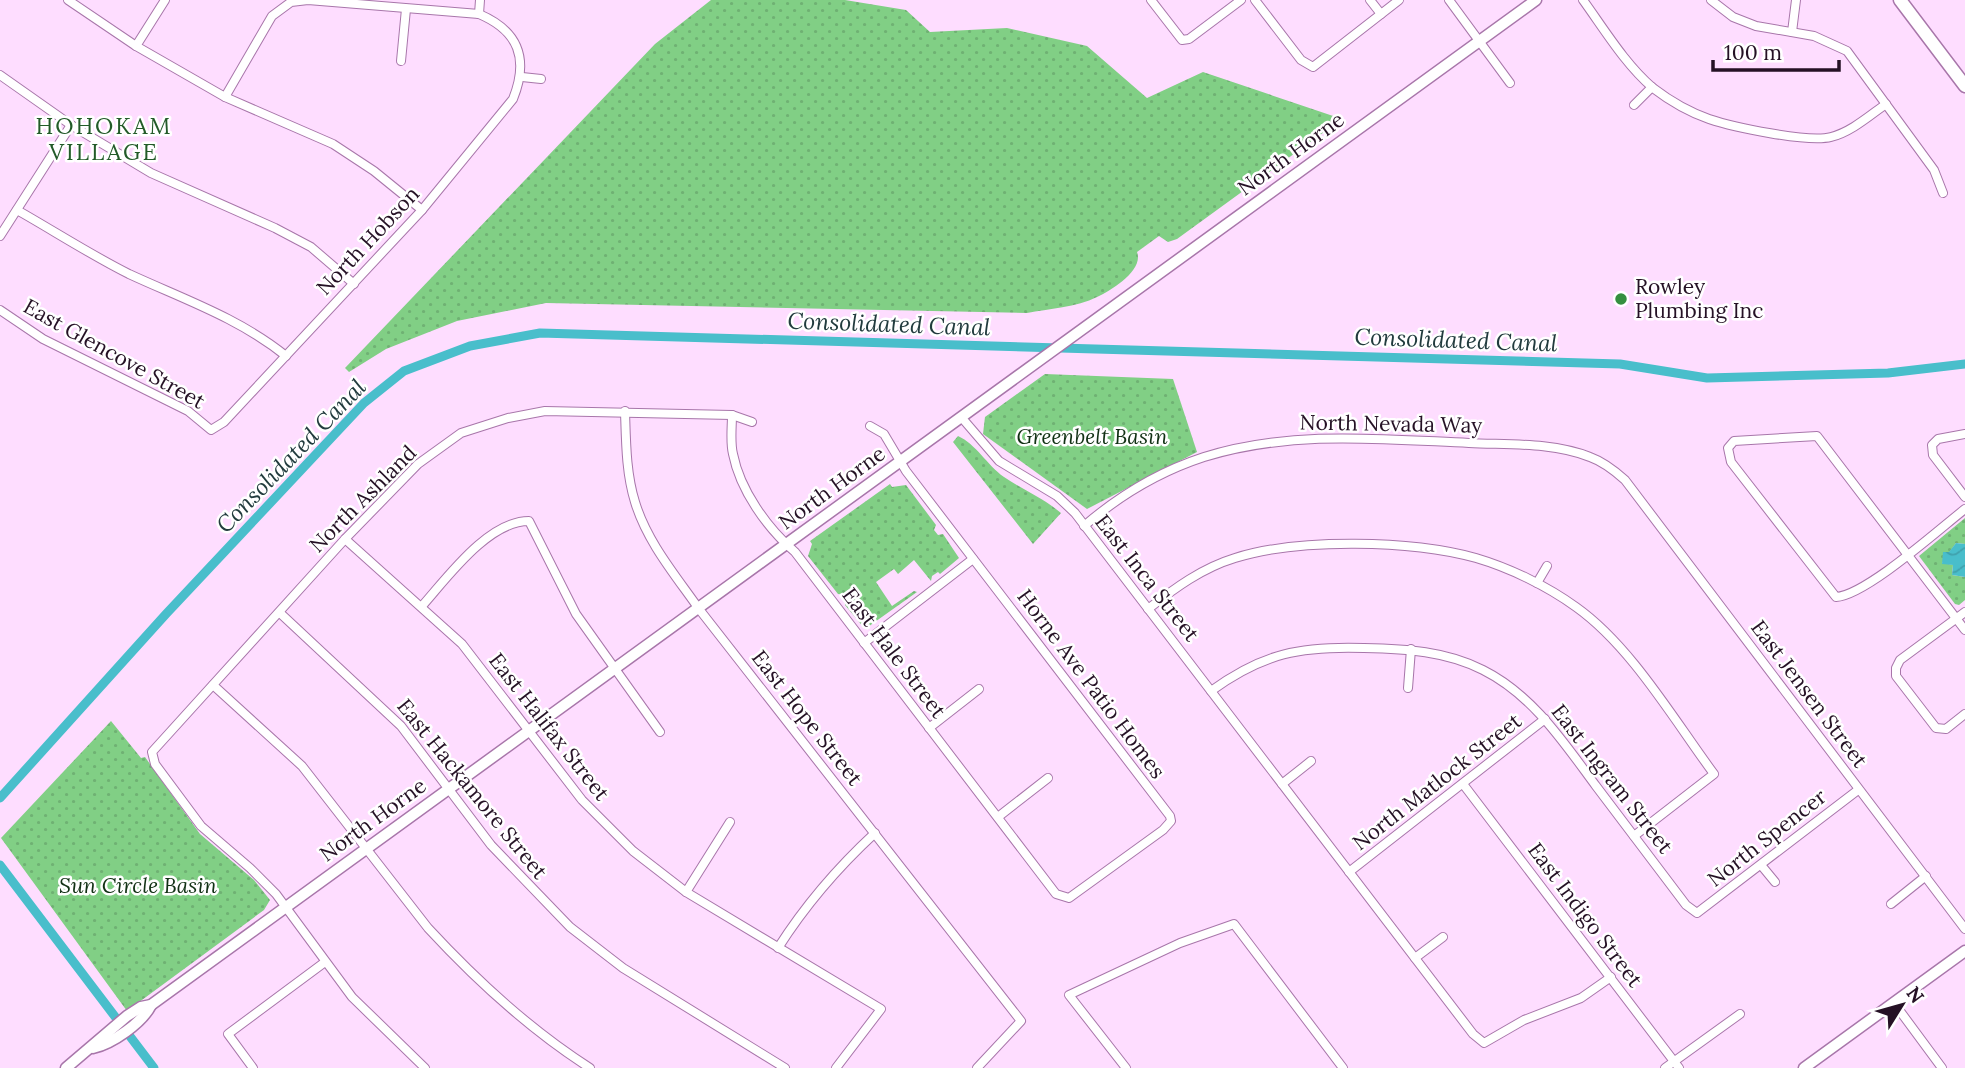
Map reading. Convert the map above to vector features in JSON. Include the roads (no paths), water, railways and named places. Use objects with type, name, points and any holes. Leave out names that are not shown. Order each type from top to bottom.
[{"type":"main road","points":[[1900,0],[1965,86]]},
{"type":"street","points":[[68,0],[136,46],[225,97],[334,144],[374,171],[422,210]]},
{"type":"street","points":[[136,46],[165,0]]},
{"type":"street","points":[[225,97],[272,16],[291,2],[308,0],[479,14],[495,21],[510,36],[520,55],[522,77],[541,79]]},
{"type":"street","points":[[479,14],[481,0]]},
{"type":"street","points":[[1151,0],[1182,40],[1189,39],[1241,0]]},
{"type":"street","points":[[1255,0],[1308,66],[1313,67],[1399,0]]},
{"type":"street","points":[[1370,0],[1381,14]]},
{"type":"street","points":[[1449,0],[1510,83]]},
{"type":"street","name":"North Horne","points":[[66,1068],[130,1020],[141,1007],[151,1005],[1536,0]]},
{"type":"street","points":[[1583,0],[1621,52],[1652,87],[1680,106],[1711,119],[1811,139],[1831,137],[1849,129],[1886,104]]},
{"type":"street","points":[[1711,0],[1733,17],[1756,26],[1814,36],[1847,51],[1934,170],[1942,193]]},
{"type":"street","points":[[1792,32],[1796,0]]},
{"type":"street","points":[[401,61],[406,9]]},
{"type":"street","points":[[0,75],[71,125],[151,173],[275,228],[311,247],[354,284]]},
{"type":"street","name":"North Hobson","points":[[211,430],[224,422],[422,210],[513,99],[522,77]]},
{"type":"street","points":[[1634,105],[1652,87]]},
{"type":"street","points":[[0,236],[71,125]]},
{"type":"street","points":[[18,209],[127,272],[236,321],[286,356]]},
{"type":"street","name":"East Glencove Street","points":[[0,310],[43,339],[188,411],[211,430]]},
{"type":"street","name":"North Ashland","points":[[286,907],[250,868],[201,826],[155,764],[152,752],[345,539],[418,464],[460,433],[508,418],[545,411],[625,411],[732,415],[752,422]]},
{"type":"street","name":"East Hope Street","points":[[625,411],[626,459],[635,504],[657,550],[699,609],[1021,1021],[977,1068]]},
{"type":"street","name":"East Hale Street","points":[[732,415],[733,454],[746,491],[1063,899]]},
{"type":"street","name":"East Inca Street","points":[[962,418],[999,461],[1057,496],[1084,526],[1473,1034],[1484,1043],[1524,1020],[1581,998],[1611,977]]},
{"type":"street","name":"Horne Ave Patio Homes","points":[[870,426],[884,434],[906,471],[1170,816],[1171,821],[1163,830],[1074,895],[1063,899]]},
{"type":"street","points":[[1965,433],[1938,439],[1932,445],[1933,455],[1965,497]]},
{"type":"street","points":[[1965,509],[1907,553],[1850,596],[1836,597],[1731,462],[1728,448],[1734,441],[1817,436],[1907,553],[1965,630]]},
{"type":"street","name":"North Nevada Way","points":[[1084,526],[1115,499],[1137,486],[1202,458],[1279,440],[1323,437],[1546,447],[1590,457],[1625,480]]},
{"type":"street","name":"East Jensen Street","points":[[1625,480],[1965,929]]},
{"type":"street","points":[[422,606],[470,552],[499,530],[520,521],[529,521],[576,614],[660,732]]},
{"type":"street","name":"East Halifax Street","points":[[345,539],[462,644],[582,800],[633,851],[685,892],[881,1009],[836,1068]]},
{"type":"street","points":[[1148,608],[1184,581],[1234,558],[1326,542],[1441,551],[1477,558],[1537,583],[1577,607],[1612,639],[1714,774],[1634,836]]},
{"type":"street","points":[[864,643],[973,559]]},
{"type":"street","points":[[1537,583],[1547,566]]},
{"type":"street","points":[[1965,612],[1900,660],[1896,668],[1896,676],[1936,728],[1946,729],[1965,714]]},
{"type":"street","name":"East Hackamore Street","points":[[280,613],[401,726],[514,872],[570,927],[623,968],[785,1068]]},
{"type":"street","name":"East Ingram Street","points":[[1211,691],[1250,666],[1297,649],[1411,649],[1442,654],[1484,670],[1510,687],[1545,719],[1686,905],[1697,914]]},
{"type":"street","points":[[1408,688],[1411,649]]},
{"type":"street","points":[[213,685],[302,766],[428,928],[479,981],[531,1027],[590,1068]]},
{"type":"street","points":[[929,728],[979,689]]},
{"type":"street","name":"North Matlock Street","points":[[1349,872],[1545,719]]},
{"type":"street","points":[[1282,784],[1311,761]]},
{"type":"street","points":[[998,817],[1048,778]]},
{"type":"street","name":"East Indigo Street","points":[[1463,784],[1677,1065]]},
{"type":"street","name":"North Spencer","points":[[1697,914],[1858,790]]},
{"type":"street","points":[[685,892],[730,822]]},
{"type":"street","points":[[778,948],[806,903],[834,871],[875,833]]},
{"type":"street","points":[[1761,865],[1775,882]]},
{"type":"street","points":[[1891,904],[1926,876]]},
{"type":"street","points":[[286,907],[352,997],[425,1068]]},
{"type":"street","points":[[1126,1068],[1069,995],[1180,943],[1234,924],[1343,1068]]},
{"type":"street","points":[[1415,958],[1443,937]]},
{"type":"street","points":[[1804,1068],[1965,951]]},
{"type":"street","points":[[253,1068],[228,1034],[325,962]]},
{"type":"street","points":[[1894,1003],[1942,1068]]},
{"type":"street","points":[[1665,1068],[1677,1065],[1740,1014]]},
{"type":"water","points":[[1956,543],[1965,544],[1965,577],[1952,575],[1953,565],[1942,564],[1943,552],[1949,552]]},
{"type":"waterway","name":"Consolidated Canal","points":[[0,798],[166,614],[364,403],[404,371],[470,346],[540,333],[1620,364],[1707,378],[1888,373],[1965,364]]},
{"type":"waterway","points":[[0,865],[154,1068]]},
{"type":"place","name":"Rowley Plumbing Inc","points":[[1621,299]]},
{"type":"district","name":"HOHOKAM VILLAGE","points":[[104,139]]},
{"type":"park label","name":"Greenbelt Basin","points":[[1092,437]]},
{"type":"park label","name":"Sun Circle Basin","points":[[138,886]]}]
